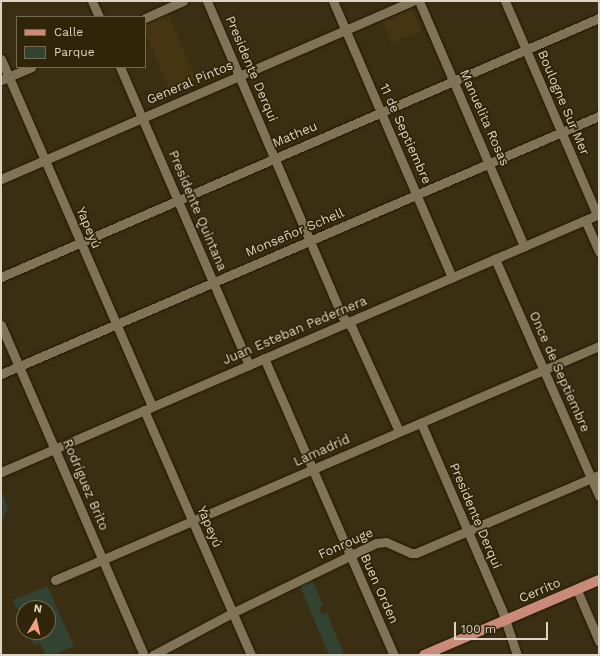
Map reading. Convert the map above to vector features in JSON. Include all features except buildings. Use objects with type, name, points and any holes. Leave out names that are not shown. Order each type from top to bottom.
[{"type":"main road","name":"Cerrito","points":[[424,655],[599,580]]},
{"type":"street","points":[[92,1],[99,16]]},
{"type":"street","points":[[146,18],[183,1]]},
{"type":"street","name":"Presidente Derqui","points":[[207,1],[312,241],[342,316],[349,324],[399,431]]},
{"type":"street","name":"11 de Septiembre","points":[[333,1],[452,277]]},
{"type":"street","name":"General Pintos","points":[[1,179],[412,1]]},
{"type":"street","name":"Manuelita Rosas","points":[[419,1],[524,246]]},
{"type":"street","name":"Boulogne Sur Mer","points":[[505,1],[525,50],[598,214]]},
{"type":"street","name":"Matheu","points":[[1,277],[178,199],[599,18]]},
{"type":"street","name":"Yapeyú","points":[[1,58],[5,78],[45,160],[116,325],[192,521],[250,655]]},
{"type":"street","points":[[5,78],[29,68]]},
{"type":"street","name":"Presidente Quintana","points":[[120,68],[249,365]]},
{"type":"street","name":"Monseñor Schell","points":[[1,374],[599,116]]},
{"type":"street","name":"Juan Esteban Pedernera","points":[[1,472],[264,358],[349,324],[452,277],[598,214]]},
{"type":"street","points":[[585,220],[599,252]]},
{"type":"street","name":"Once de Septiembre","points":[[495,259],[544,370],[595,476],[599,496]]},
{"type":"street","name":"Rodríguez Brito","points":[[1,325],[144,655]]},
{"type":"street","name":"Lamadrid","points":[[56,580],[599,346]]},
{"type":"street","name":"Buen Orden","points":[[264,358],[394,655]]},
{"type":"street","name":"Presidente Derqui","points":[[421,423],[505,620],[517,655]]},
{"type":"street","name":"Fonrouge","points":[[153,655],[232,613],[349,555],[381,541],[416,553],[595,476]]},
{"type":"street","points":[[577,590],[599,641]]},
{"type":"shaded area","points":[[412,9],[421,31],[391,43],[382,21]]},
{"type":"shaded area","points":[[167,11],[198,83],[171,93],[146,35],[146,20]]},
{"type":"green space","points":[[1,490],[8,508],[1,523]]},
{"type":"green space","points":[[312,579],[323,605],[319,607],[322,615],[327,613],[344,655],[329,655],[299,584]]},
{"type":"green space","points":[[47,586],[53,600],[16,600],[16,606],[13,600]]},
{"type":"green space","points":[[56,606],[74,646],[54,655],[45,655],[40,643],[34,645],[32,640],[56,640]]}]
